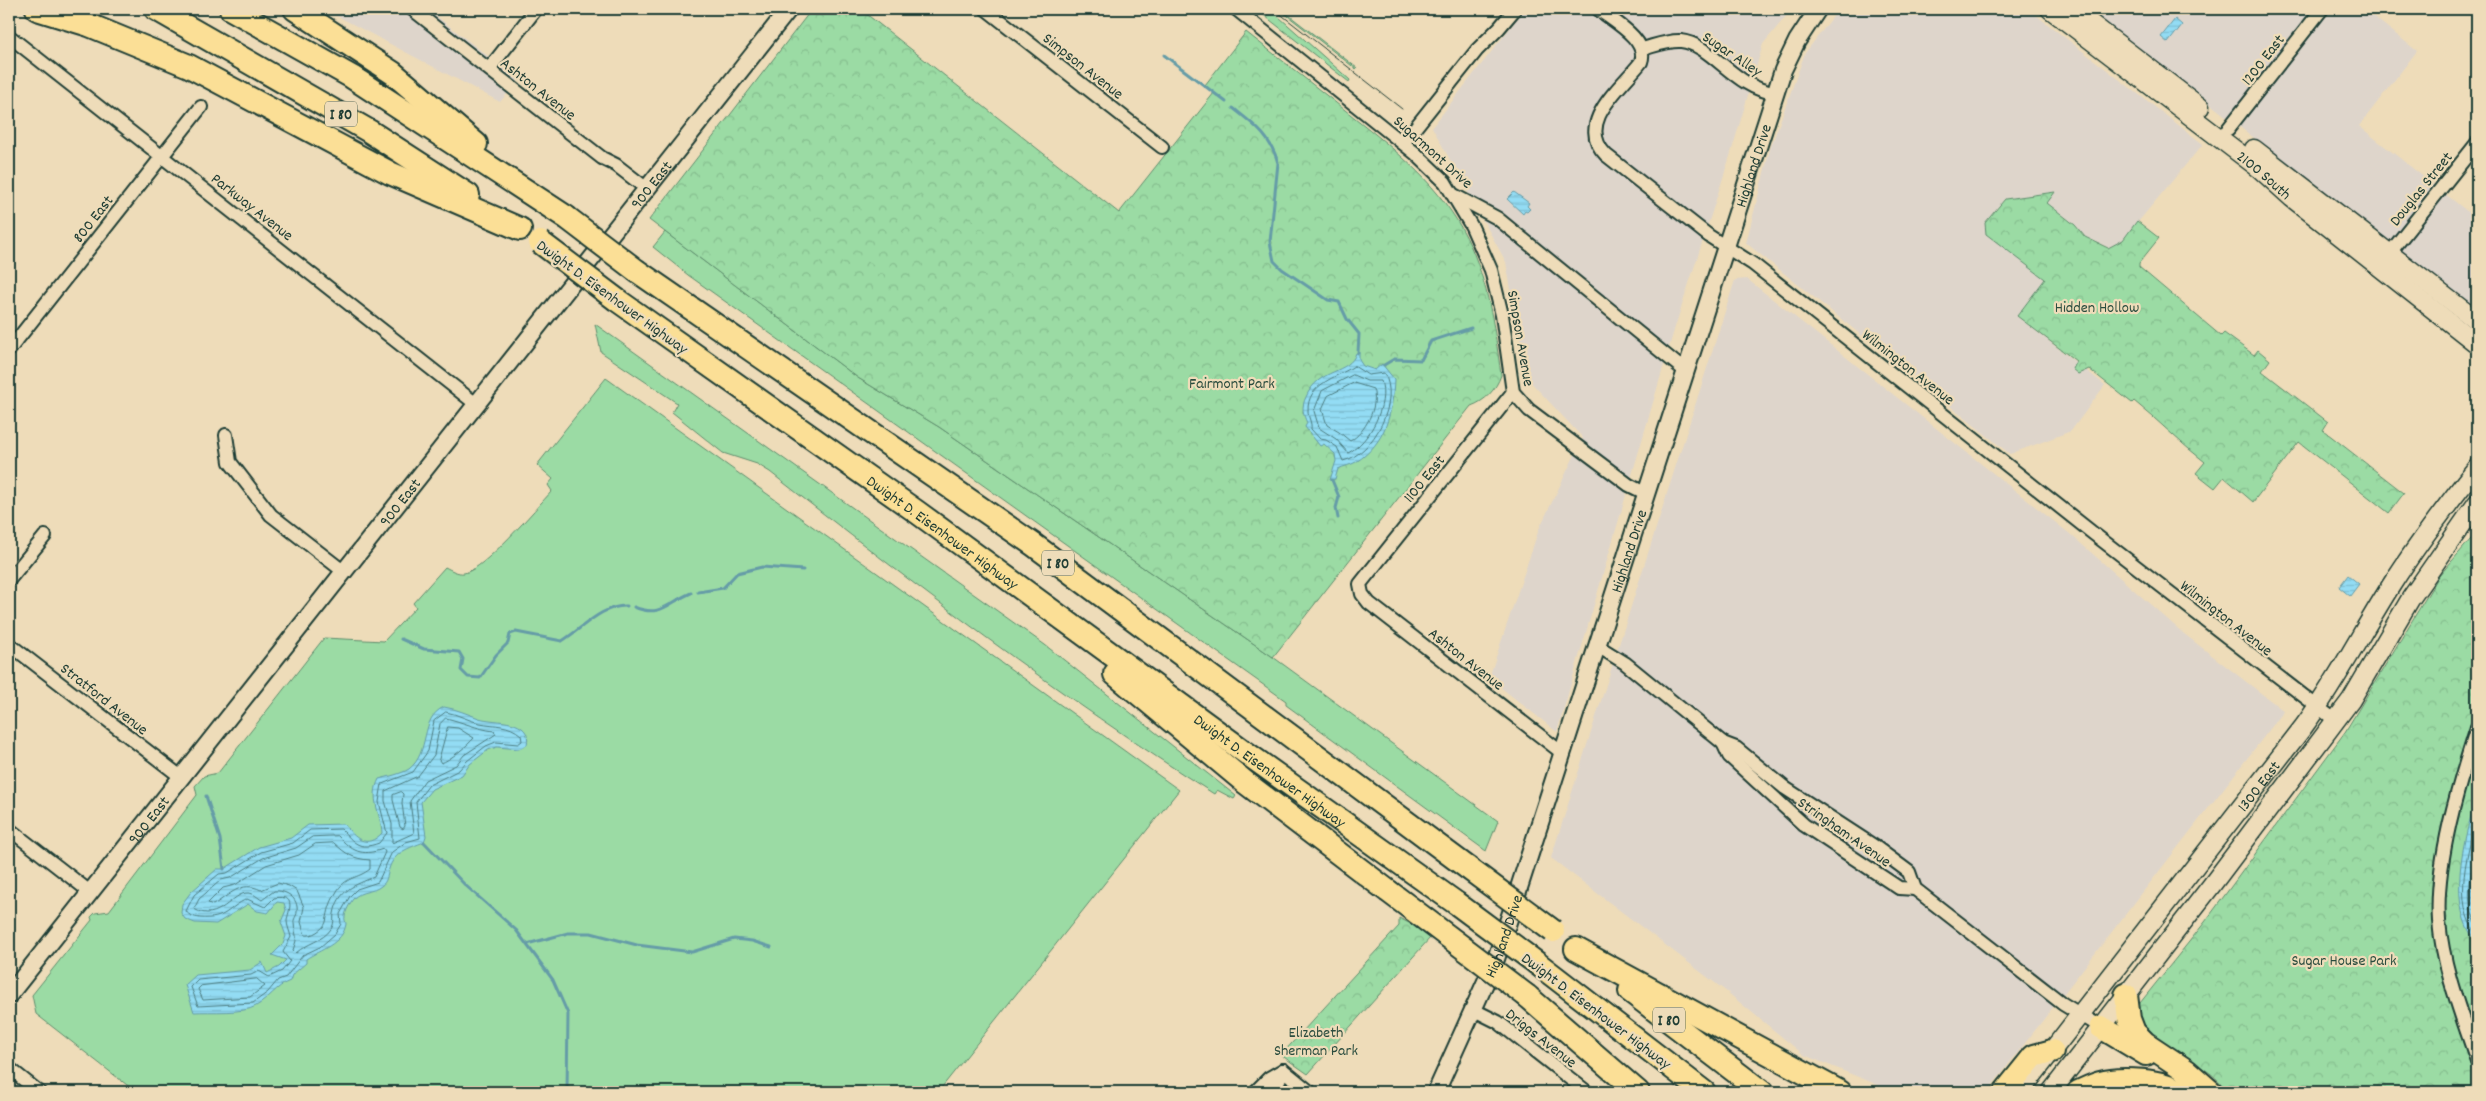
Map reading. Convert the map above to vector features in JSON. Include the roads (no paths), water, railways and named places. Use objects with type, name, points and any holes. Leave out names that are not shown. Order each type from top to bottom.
[{"type":"highway","points":[[37,9],[88,25],[189,66],[390,173],[520,229]]},
{"type":"highway","name":"Dwight D. Eisenhower Highway","points":[[156,9],[369,131],[540,242],[617,300],[917,512],[1242,750],[1456,903],[1704,1092]]},
{"type":"highway","name":"I 80","points":[[230,9],[352,77],[566,217],[637,271],[1034,546],[1553,931],[1762,1092]]},
{"type":"highway","points":[[295,9],[393,72],[543,202]]},
{"type":"highway","points":[[917,512],[1246,783],[1527,996],[1638,1092]]},
{"type":"highway","points":[[1576,949],[1840,1092]]},
{"type":"highway","points":[[2126,995],[2129,1019],[2134,1032],[2145,1044],[2187,1071],[2208,1090]]},
{"type":"highway","points":[[2100,1027],[2208,1090]]},
{"type":"highway","points":[[2005,1092],[2034,1056],[2052,1051]]},
{"type":"highway","points":[[2078,1092],[2101,1083],[2134,1080],[2173,1087],[2181,1092]]},
{"type":"main road","name":"2100 South","points":[[2050,9],[2260,169],[2292,198],[2477,344]]},
{"type":"main road","name":"2100 South","points":[[2073,9],[2174,89],[2477,321]]},
{"type":"main road","points":[[2125,67],[2128,64],[2133,65],[2163,88],[2174,89]]},
{"type":"main road","points":[[2292,198],[2301,199],[2311,204],[2377,254],[2382,256],[2389,254]]},
{"type":"main road","name":"1300 East","points":[[2020,1092],[2249,800],[2318,707],[2423,536],[2477,467]]},
{"type":"main road","name":"1300 East","points":[[2051,1092],[2336,721],[2351,700],[2426,574],[2477,503]]},
{"type":"street","name":"Ashton Avenue","points":[[412,9],[602,158],[616,165],[647,189]]},
{"type":"street","points":[[489,69],[536,9]]},
{"type":"street","name":"900 East","points":[[9,996],[788,9]]},
{"type":"street","name":"Simpson Avenue","points":[[986,9],[1162,147]]},
{"type":"street","name":"Sugarmont Drive","points":[[1236,9],[1403,143],[1436,172],[1454,195],[1497,218],[1684,370]]},
{"type":"street","points":[[1403,143],[1476,50],[1499,28],[1515,9]]},
{"type":"street","points":[[1598,9],[1638,42],[1642,49]]},
{"type":"street","name":"Highland Drive","points":[[1436,1092],[1499,950],[1684,370],[1775,93],[1790,54],[1818,9]]},
{"type":"street","name":"1200 East","points":[[2228,129],[2322,9]]},
{"type":"street","name":"Parkway Avenue","points":[[9,36],[476,404]]},
{"type":"street","name":"Sugar Alley","points":[[1642,49],[1676,41],[1691,44],[1747,84],[1760,90],[1775,93]]},
{"type":"street","name":"Wilmington Avenue","points":[[1642,49],[1641,62],[1596,120],[1594,131],[1598,144],[1606,154],[1709,236],[1753,264],[2094,534],[2336,721]]},
{"type":"street","name":"800 East","points":[[9,350],[201,107]]},
{"type":"street","name":"Douglas Street","points":[[2389,254],[2477,143]]},
{"type":"street","name":"Simpson Avenue","points":[[1454,195],[1480,242],[1496,285],[1504,322],[1513,392],[1529,410],[1589,456],[1629,485],[1645,493]]},
{"type":"street","name":"1100 East","points":[[1360,584],[1513,392]]},
{"type":"street","points":[[226,436],[230,462],[271,515],[344,571]]},
{"type":"street","points":[[9,580],[45,536]]},
{"type":"street","name":"Ashton Avenue","points":[[1360,584],[1362,594],[1369,602],[1561,752]]},
{"type":"street","name":"Stratford Avenue","points":[[9,644],[181,777]]},
{"type":"street","name":"Stringham Avenue","points":[[1596,645],[1625,663],[1723,743],[1736,748],[1785,788],[1909,872],[1916,889],[2063,1004],[2082,1014],[2100,1027]]},
{"type":"street","points":[[2477,727],[2448,830],[2440,889],[2439,920],[2444,953],[2477,1061]]},
{"type":"street","name":"Stringham Avenue","points":[[1723,743],[1728,756],[1804,825],[1899,888],[1916,889]]},
{"type":"street","points":[[9,829],[90,892]]},
{"type":"street","name":"Driggs Avenue","points":[[1474,1010],[1498,1022],[1587,1092]]},
{"type":"street","points":[[9,1068],[39,1092]]},
{"type":"street","points":[[1255,1092],[1269,1078],[1283,1070]]},
{"type":"street","points":[[1270,1092],[1277,1085],[1283,1070]]},
{"type":"street","points":[[1283,1070],[1310,1092]]},
{"type":"water","points":[[2175,19],[2182,25],[2168,43],[2161,37]]},
{"type":"water","points":[[1514,192],[1529,203],[1527,206],[1530,209],[1527,212],[1525,211],[1523,214],[1507,199]]},
{"type":"water","points":[[1356,353],[1359,353],[1359,360],[1363,366],[1375,370],[1382,364],[1394,379],[1392,403],[1386,426],[1374,446],[1356,462],[1338,469],[1335,479],[1330,480],[1336,461],[1335,454],[1324,444],[1320,446],[1305,427],[1307,423],[1303,404],[1311,388],[1318,381],[1347,365],[1353,360]]},
{"type":"water","points":[[2348,575],[2359,584],[2350,596],[2339,587]]},
{"type":"water","points":[[444,707],[479,718],[519,726],[527,736],[527,745],[519,749],[497,747],[488,750],[470,764],[462,775],[432,789],[421,802],[426,836],[424,842],[403,851],[394,858],[387,879],[383,884],[353,899],[346,913],[346,924],[340,937],[330,946],[306,959],[306,963],[292,975],[290,981],[250,1009],[194,1012],[185,985],[196,975],[250,970],[262,962],[267,973],[279,967],[286,960],[272,955],[283,944],[286,936],[281,922],[286,910],[284,903],[277,902],[268,913],[257,911],[248,904],[216,924],[195,923],[185,919],[181,913],[182,904],[191,892],[217,869],[224,869],[259,847],[291,838],[308,825],[344,824],[352,834],[361,840],[371,841],[376,838],[382,833],[375,800],[376,786],[379,779],[406,771],[416,762],[431,719],[436,712]]},
{"type":"water","points":[[2477,798],[2477,942],[2468,928],[2462,911],[2460,872],[2467,832]]},
{"type":"waterway","points":[[1164,55],[1226,102]]},
{"type":"waterway","points":[[1233,108],[1254,125],[1266,138],[1278,163],[1270,242],[1274,261],[1282,269],[1328,300],[1339,302],[1347,319],[1359,334],[1358,353]]},
{"type":"waterway","points":[[1384,365],[1394,359],[1421,360],[1431,341],[1471,328]]},
{"type":"waterway","points":[[1332,480],[1339,497],[1336,508],[1338,518]]},
{"type":"waterway","points":[[698,592],[723,588],[737,573],[762,567],[803,570]]},
{"type":"waterway","points":[[634,607],[651,611],[658,610],[691,593]]},
{"type":"waterway","points":[[401,639],[424,649],[459,652],[463,659],[461,670],[468,677],[480,678],[496,655],[508,643],[510,634],[516,632],[562,641],[601,613],[609,609],[627,606]]},
{"type":"waterway","points":[[206,796],[220,839],[224,869]]},
{"type":"waterway","points":[[424,842],[465,885],[516,930],[553,980],[568,1014],[567,1092]]},
{"type":"waterway","points":[[527,944],[568,933],[591,933],[637,945],[692,952],[734,939],[752,941],[771,947]]},
{"type":"tram line","points":[[1274,9],[1402,109]]},
{"type":"park label","name":"Hidden Hollow","points":[[2097,306]]},
{"type":"park label","name":"Fairmont Park","points":[[1232,382]]},
{"type":"park label","name":"Sugar House Park","points":[[2344,959]]},
{"type":"park label","name":"Elizabeth Sherman Park","points":[[1316,1040]]}]
